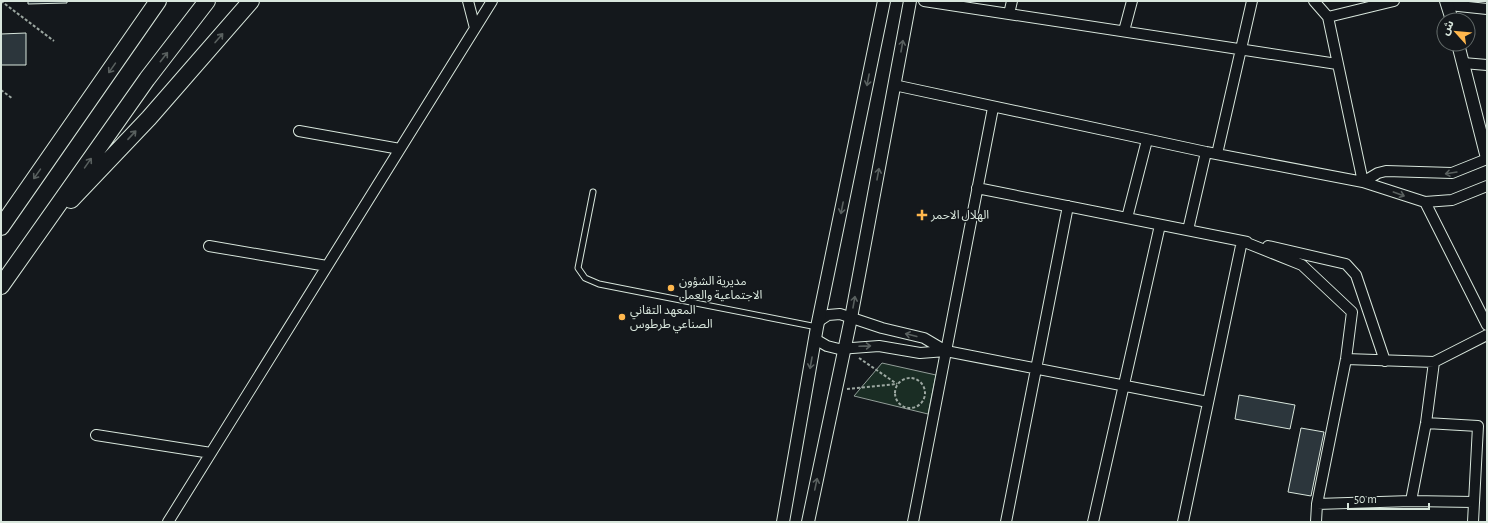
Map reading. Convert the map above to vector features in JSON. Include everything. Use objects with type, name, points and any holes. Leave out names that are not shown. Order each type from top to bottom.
[{"type":"highway","points":[[1,227],[158,1]]},
{"type":"highway","points":[[1,286],[147,79],[207,1]]},
{"type":"highway","points":[[29,245],[149,118],[251,1]]},
{"type":"street","points":[[468,1],[475,28]]},
{"type":"street","points":[[168,522],[492,1]]},
{"type":"street","points":[[783,522],[817,329],[884,1]]},
{"type":"street","points":[[808,522],[845,349],[910,1]]},
{"type":"street","points":[[924,1],[1337,64]]},
{"type":"street","points":[[1009,14],[1012,1]]},
{"type":"street","points":[[1124,31],[1132,1]]},
{"type":"street","points":[[1217,154],[1252,1]]},
{"type":"street","points":[[1314,1],[1328,17],[1362,182]]},
{"type":"street","points":[[1328,17],[1394,1]]},
{"type":"street","points":[[1451,12],[1449,2],[1487,10]]},
{"type":"street","points":[[1362,182],[1378,173],[1386,171],[1452,173],[1487,158],[1460,52]]},
{"type":"street","points":[[1463,63],[1487,65]]},
{"type":"street","points":[[894,85],[993,108],[1147,140],[1362,182],[1425,202],[1452,200],[1487,186]]},
{"type":"street","points":[[913,522],[993,108]]},
{"type":"street","points":[[299,131],[400,149]]},
{"type":"street","points":[[1127,218],[1147,140]]},
{"type":"street","points":[[1188,230],[1206,152]]},
{"type":"street","points":[[977,188],[1242,241],[1346,264],[1356,274],[1385,361]]},
{"type":"street","points":[[1425,202],[1487,325]]},
{"type":"street","points":[[1006,522],[1068,206]]},
{"type":"street","points":[[1093,522],[1160,225]]},
{"type":"street","points":[[1242,241],[1302,265],[1352,312],[1346,359],[1317,504],[1316,522]]},
{"type":"street","points":[[1183,522],[1242,241]]},
{"type":"street","points":[[209,246],[327,266]]},
{"type":"street","points":[[817,329],[834,314],[924,338],[946,350],[1208,402]]},
{"type":"street","points":[[817,329],[827,346],[845,349],[879,346],[920,353],[946,350]]},
{"type":"street","points":[[1346,359],[1434,362],[1487,336]]},
{"type":"street","points":[[1411,501],[1426,423],[1434,362]]},
{"type":"street","points":[[1426,423],[1478,426],[1472,522]]},
{"type":"street","points":[[96,435],[211,453]]},
{"type":"street","points":[[1317,504],[1411,501],[1473,502]]},
{"type":"lane","points":[[593,192],[578,268],[585,278],[599,284],[817,329]]},
{"type":"path","points":[[1,1],[54,41]]},
{"type":"path","points":[[1,90],[13,99]]},
{"type":"path","points":[[845,349],[897,384]]},
{"type":"path","points":[[836,390],[897,384],[905,378],[915,378],[920,381],[925,389],[924,399],[921,403],[912,408],[902,406],[898,403],[894,394],[897,384]]},
{"type":"green space","points":[[882,363],[936,375],[928,414],[854,396]]},
{"type":"building","points":[[28,1],[67,1],[67,3],[28,4]]},
{"type":"building","points":[[26,33],[26,65],[1,65],[1,34]]},
{"type":"building","points":[[1239,395],[1295,405],[1290,429],[1235,419]]},
{"type":"building","points":[[1301,428],[1324,432],[1311,496],[1288,492]]},
{"type":"place","name":"الهلال الاحمر","points":[[922,215]]},
{"type":"place","name":"مديرية الشؤون الاجتماعية والعمل","points":[[671,288]]},
{"type":"place","name":"المعهد التقاني الصناعي طرطوس","points":[[622,317]]}]
